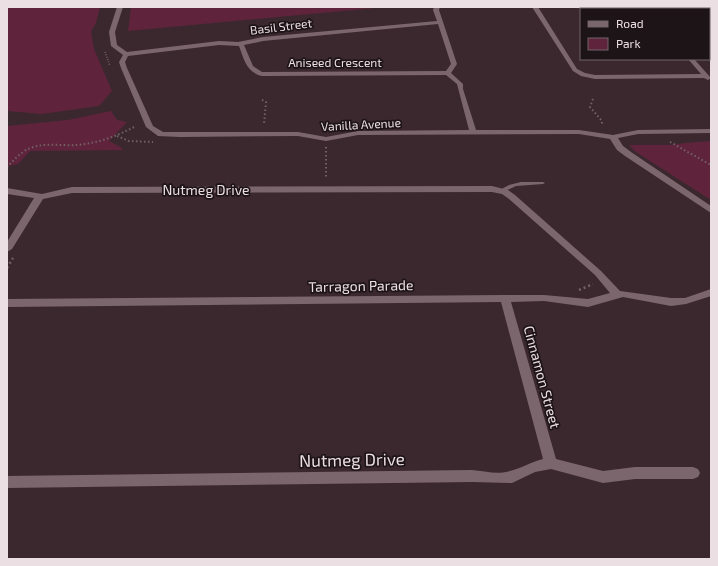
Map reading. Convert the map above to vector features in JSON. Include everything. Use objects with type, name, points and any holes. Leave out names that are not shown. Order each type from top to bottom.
[{"type":"street","points":[[120,7],[112,32],[112,38],[115,47],[126,54]]},
{"type":"street","points":[[437,7],[436,10],[454,64],[448,73],[460,84],[460,89],[473,133]]},
{"type":"street","points":[[535,7],[575,70],[580,74],[595,77],[709,79]]},
{"type":"street","name":"Basil Street","points":[[126,54],[219,43],[241,44],[263,39],[440,22]]},
{"type":"street","name":"Aniseed Crescent","points":[[241,44],[250,68],[255,72],[262,74],[448,73]]},
{"type":"street","name":"Vanilla Avenue","points":[[126,54],[122,62],[124,68],[150,127],[154,131],[161,134],[298,134],[326,139],[358,133],[579,132],[613,137],[638,132],[711,131]]},
{"type":"street","points":[[692,60],[709,79]]},
{"type":"street","points":[[613,137],[623,151],[711,210]]},
{"type":"street","name":"Nutmeg Drive","points":[[7,191],[17,191],[31,196],[40,196],[72,190],[484,188],[501,191],[512,197],[598,273],[617,294]]},
{"type":"street","points":[[7,249],[40,196]]},
{"type":"street","name":"Tarragon Parade","points":[[7,303],[552,298],[588,303],[617,294],[671,302],[686,301],[711,292]]},
{"type":"street","name":"Cinnamon Street","points":[[505,298],[551,463]]},
{"type":"street","name":"Nutmeg Drive","points":[[7,482],[456,476],[505,478],[512,477],[533,467],[551,463],[603,477],[635,473],[693,473]]},
{"type":"lane","points":[[501,191],[510,185],[543,183]]},
{"type":"path","points":[[498,7],[528,8]]},
{"type":"path","points":[[544,8],[580,8]]},
{"type":"path","points":[[593,99],[590,107],[603,124],[599,131]]},
{"type":"path","points":[[262,100],[266,102],[267,106],[262,131]]},
{"type":"path","points":[[7,166],[24,150],[31,147],[88,144],[117,136],[136,126],[138,129]]},
{"type":"path","points":[[149,139],[158,142]]},
{"type":"path","points":[[670,142],[711,165]]},
{"type":"green space","points":[[7,7],[100,7],[96,23],[91,31],[94,49],[112,91],[99,106],[42,114],[7,111]]},
{"type":"green space","points":[[131,7],[386,7],[128,31]]},
{"type":"green space","points":[[111,111],[117,120],[127,122],[109,141],[122,148],[122,150],[30,151],[18,164],[7,166],[7,126],[68,120]]},
{"type":"green space","points":[[711,141],[711,200],[636,152],[629,145],[672,145]]}]
